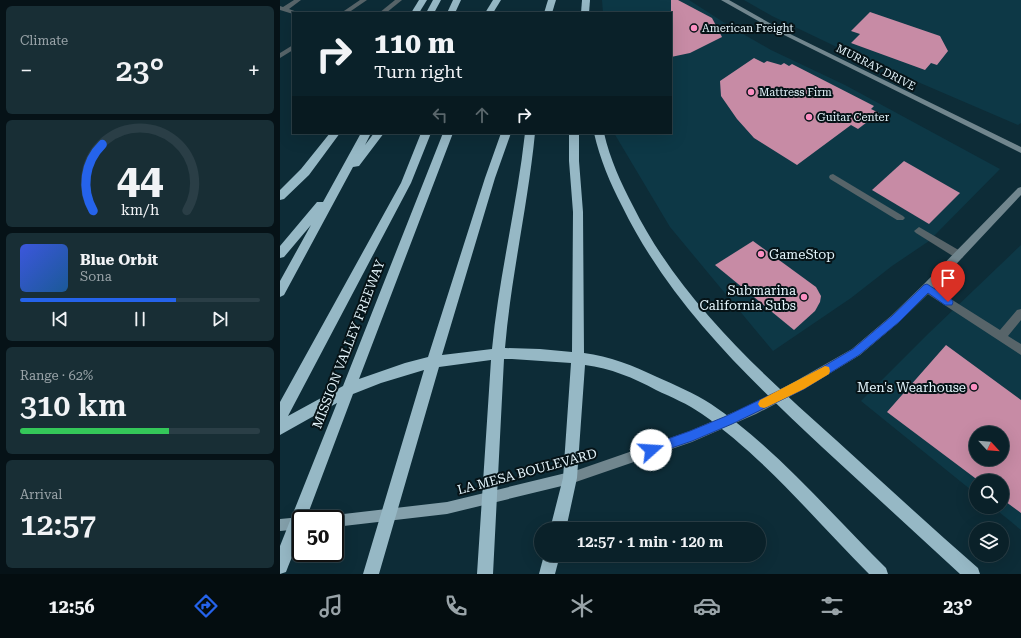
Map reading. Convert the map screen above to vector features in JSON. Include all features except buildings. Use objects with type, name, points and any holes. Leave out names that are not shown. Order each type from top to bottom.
[{"type":"highway","points":[[416,12],[423,0]]},
{"type":"highway","points":[[431,12],[437,0]]},
{"type":"highway","points":[[451,12],[457,0]]},
{"type":"highway","points":[[490,12],[499,0]]},
{"type":"highway","points":[[495,12],[499,0]]},
{"type":"highway","points":[[548,12],[552,0]]},
{"type":"highway","points":[[585,12],[586,0]]},
{"type":"highway","points":[[280,196],[305,172],[334,134]]},
{"type":"highway","points":[[280,292],[365,134]]},
{"type":"highway","points":[[280,254],[378,134]]},
{"type":"highway","points":[[280,416],[406,183],[426,134]]},
{"type":"highway","name":"MISSION VALLEY FREEWAY","points":[[280,566],[448,134]]},
{"type":"highway","points":[[371,574],[423,396],[490,178],[506,134]]},
{"type":"highway","points":[[485,574],[495,388],[502,310],[525,179],[530,134]]},
{"type":"highway","points":[[560,522],[570,478],[578,376],[578,212],[574,161],[574,134]]},
{"type":"highway","points":[[599,134],[609,167],[630,214],[637,228],[673,282],[709,324],[770,389],[972,574]]},
{"type":"highway","points":[[280,428],[321,403],[354,387],[410,368],[448,359],[468,355],[522,354],[557,356],[601,362],[644,378],[705,408],[740,435],[776,468],[880,574]]},
{"type":"highway","points":[[547,574],[550,562]]},
{"type":"main road","name":"MURRAY DRIVE","points":[[724,0],[787,34],[1021,150]]},
{"type":"main road","name":"LA MESA BOULEVARD","points":[[344,520],[447,508],[570,478],[692,436],[752,410],[800,385],[856,352],[895,319],[927,288],[1021,190]]},
{"type":"main road","points":[[280,525],[292,524]]},
{"type":"lane","points":[[282,8],[298,0]]},
{"type":"lane","points":[[346,12],[364,0]]},
{"type":"lane","points":[[383,12],[399,0]]},
{"type":"lane","points":[[282,8],[294,12]]},
{"type":"lane","points":[[280,56],[292,47]]},
{"type":"lane","points":[[833,177],[900,218]]},
{"type":"lane","points":[[919,230],[959,255]]},
{"type":"lane","points":[[927,288],[1021,350]]},
{"type":"lane","points":[[1001,337],[1021,313]]},
{"type":"shaded area","points":[[602,0],[689,0],[771,50],[845,85],[1000,169],[929,241],[892,266],[851,298],[773,351],[670,227],[615,134],[672,134],[672,12],[603,12]]},
{"type":"shaded area","points":[[744,0],[1021,0],[1021,123],[1018,125],[841,49],[772,16]]},
{"type":"shaded area","points":[[1021,245],[1021,530],[1002,514],[1009,514],[1009,474],[969,474],[969,488],[861,401],[929,333]]},
{"type":"slow traffic","points":[[764,404],[825,371]]},
{"type":"place","name":"American Freight","points":[[694,28]]},
{"type":"place","name":"Mattress Firm","points":[[751,92]]},
{"type":"place","name":"Guitar Center","points":[[809,117]]},
{"type":"place","name":"GameStop","points":[[761,254]]},
{"type":"place","name":"Submarina California Subs","points":[[804,297]]},
{"type":"place","name":"Men's Wearhouse","points":[[974,387]]},
{"type":"route","points":[[651,450],[692,436],[752,410],[800,385],[856,352],[895,319],[927,288],[948,302]]}]
